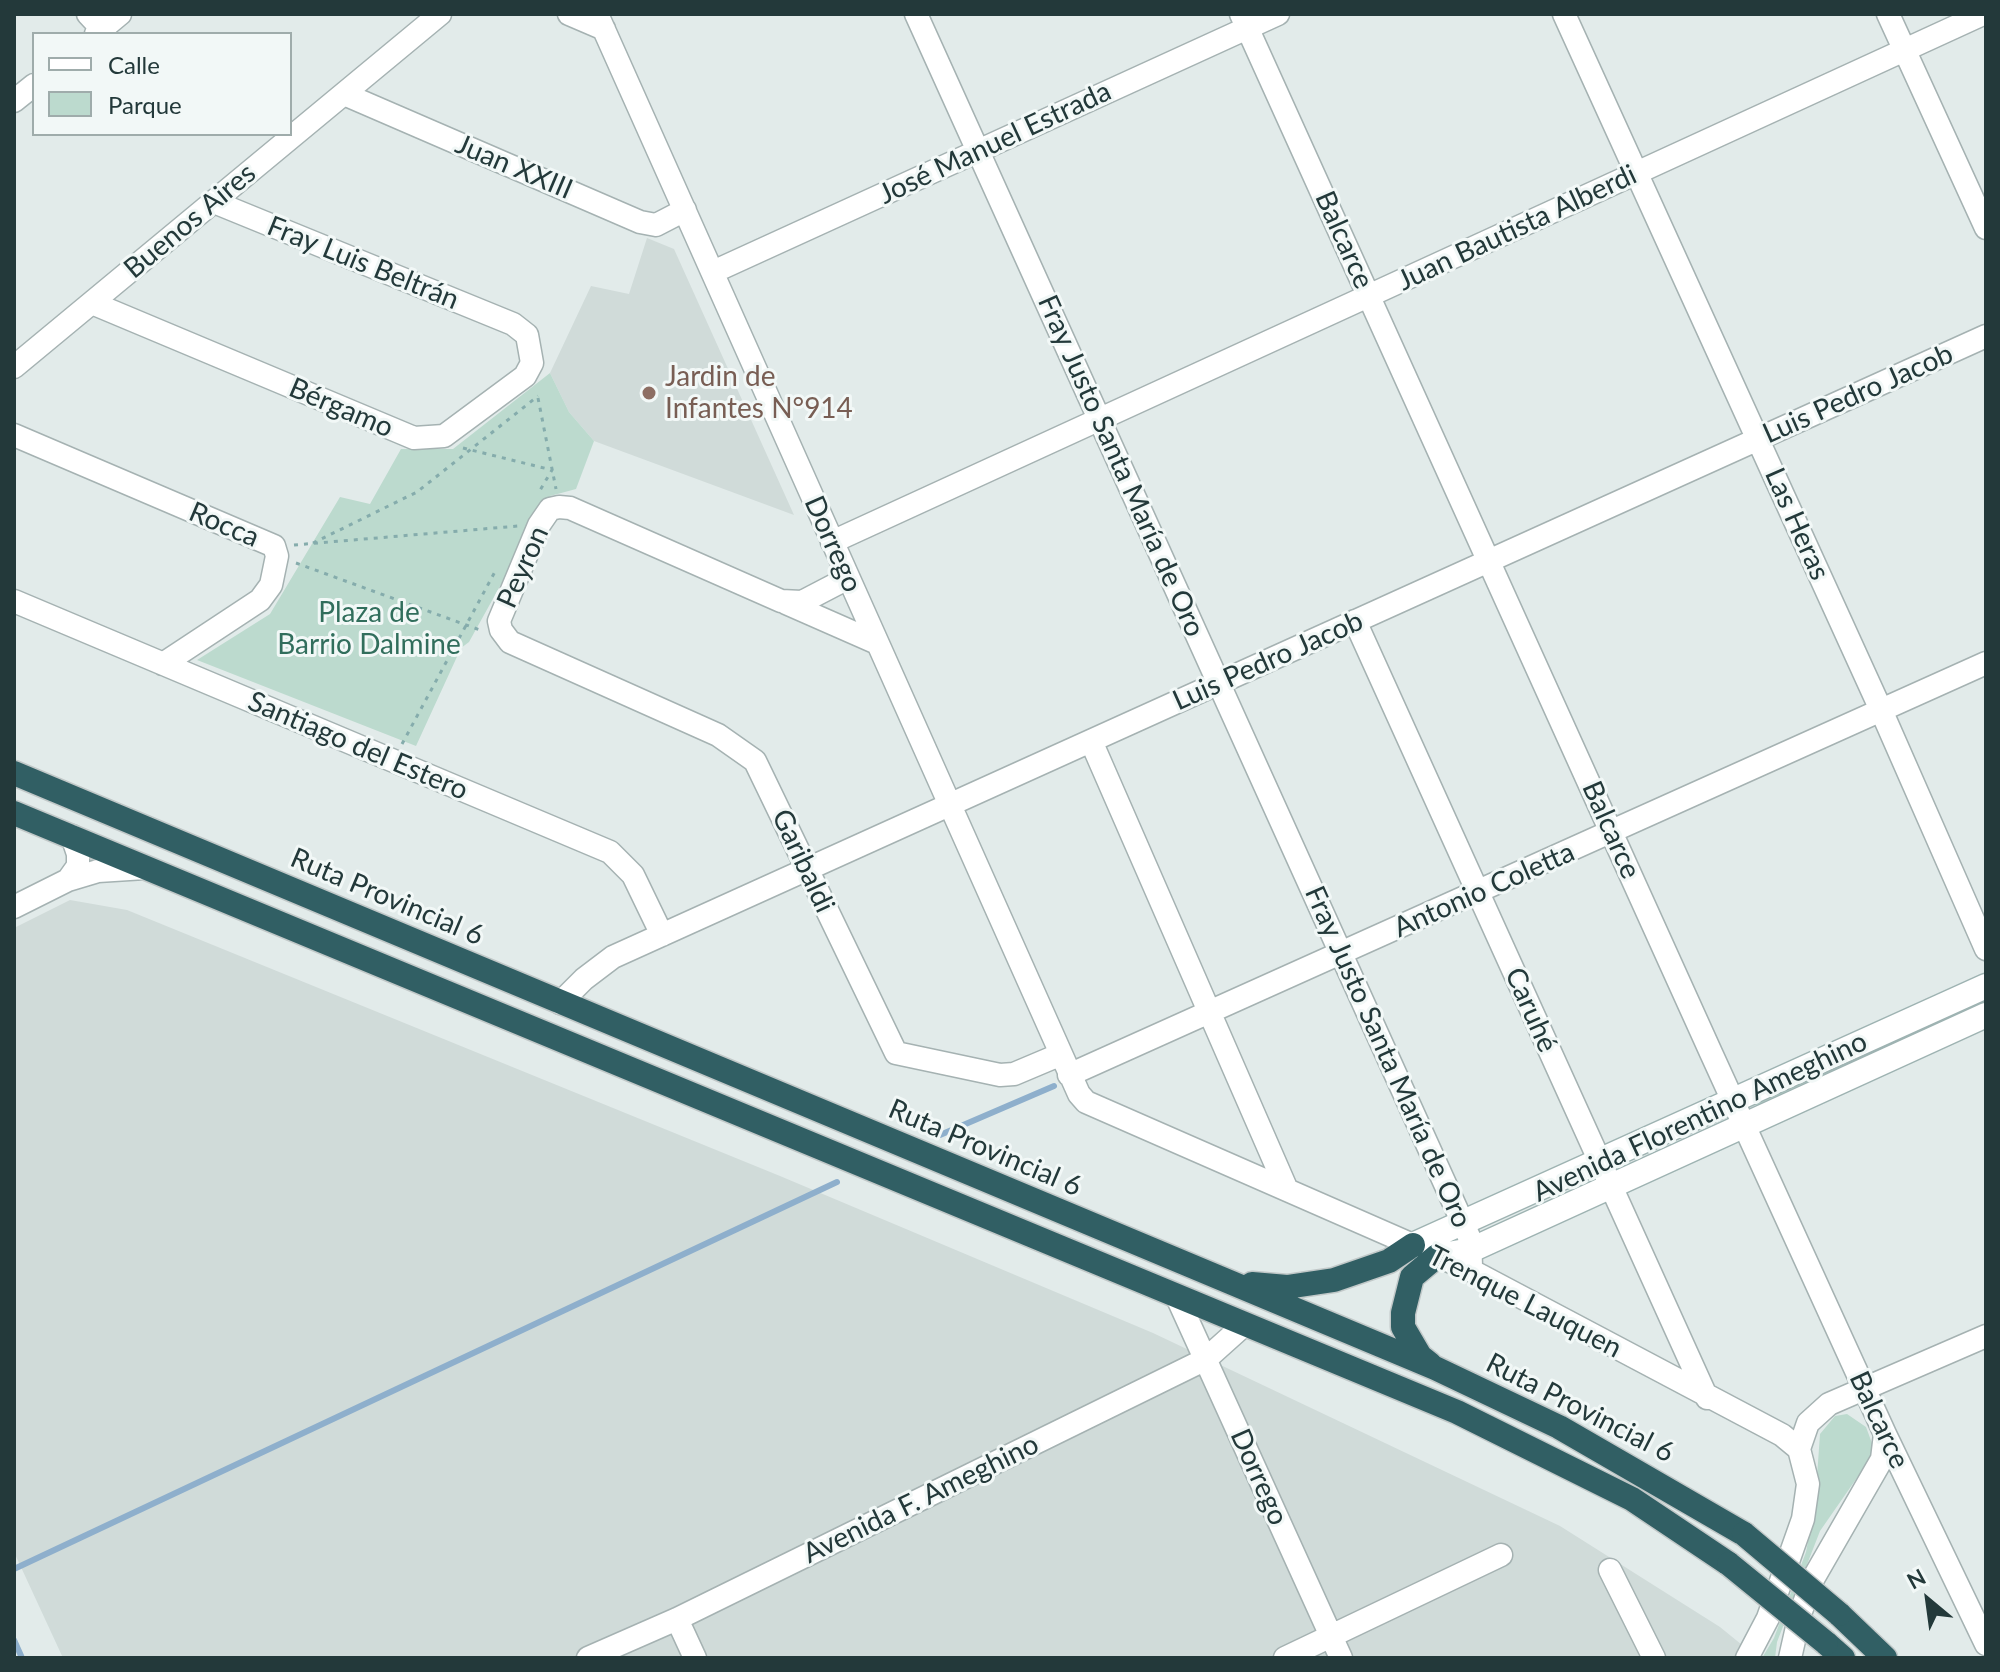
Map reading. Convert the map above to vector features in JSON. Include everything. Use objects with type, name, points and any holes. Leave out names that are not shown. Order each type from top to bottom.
[{"type":"highway","name":"Ruta Provincial 6","points":[[14,773],[1435,1368],[1612,1455],[1744,1534],[1839,1614],[1885,1658]]},
{"type":"highway","name":"Ruta Provincial 6","points":[[14,813],[1457,1412],[1565,1462],[1632,1499],[1729,1564],[1834,1650]]},
{"type":"highway","points":[[1221,1280],[1287,1287],[1308,1285],[1365,1270],[1413,1245]]},
{"type":"highway","points":[[1435,1368],[1414,1346],[1403,1327],[1403,1313],[1405,1294],[1412,1277],[1437,1256]]},
{"type":"main road","name":"Avenida Florentino Ameghino","points":[[1413,1245],[1464,1225],[1986,986]]},
{"type":"main road","name":"Avenida Florentino Ameghino","points":[[1437,1256],[1471,1261],[1611,1186],[1986,1015]]},
{"type":"street","points":[[95,26],[120,14]]},
{"type":"street","name":"Buenos Aires","points":[[14,367],[440,14]]},
{"type":"street","points":[[569,14],[601,22]]},
{"type":"street","name":"Fray Justo Santa María de Oro","points":[[916,14],[1464,1225],[1471,1261]]},
{"type":"street","name":"José Manuel Estrada","points":[[713,272],[978,151],[1244,21],[1278,14]]},
{"type":"street","name":"Las Heras","points":[[1564,14],[1881,710],[1986,949]]},
{"type":"street","points":[[1888,14],[1986,228]]},
{"type":"street","name":"Juan Bautista Alberdi","points":[[832,542],[1983,14]]},
{"type":"street","name":"Balcarce","points":[[1244,21],[1865,1391],[1986,1644]]},
{"type":"street","name":"Dorrego","points":[[601,22],[1064,1065]]},
{"type":"street","points":[[14,101],[32,87]]},
{"type":"street","name":"Juan XXIII","points":[[344,94],[640,222],[656,225],[685,210]]},
{"type":"street","name":"Fray Luis Beltrán","points":[[214,202],[513,324],[527,335],[532,363]]},
{"type":"street","name":"Bérgamo","points":[[92,303],[405,435],[429,439],[444,436],[525,376],[532,363]]},
{"type":"street","name":"Luis Pedro Jacob","points":[[560,1003],[613,957],[1986,336]]},
{"type":"street","name":"Rocca","points":[[14,435],[276,551],[271,585],[260,600],[163,664]]},
{"type":"street","points":[[564,507],[877,643]]},
{"type":"street","name":"Peyron","points":[[510,642],[501,630],[501,610],[530,525],[550,509],[564,507]]},
{"type":"street","points":[[781,601],[802,602],[848,578]]},
{"type":"street","name":"Santiago del Estero","points":[[14,601],[610,852],[633,875],[662,935]]},
{"type":"street","name":"Caruhé","points":[[1355,621],[1707,1398]]},
{"type":"street","name":"Garibaldi","points":[[510,642],[718,735],[739,749],[764,775],[805,870],[896,1053],[1000,1075],[1064,1065]]},
{"type":"street","name":"Antonio Coletta","points":[[1064,1065],[1210,1014],[1986,663]]},
{"type":"street","points":[[1091,741],[1287,1190]]},
{"type":"street","points":[[68,880],[78,866],[72,836]]},
{"type":"street","points":[[14,907],[68,880],[98,871],[145,868]]},
{"type":"street","name":"Trenque Lauquen","points":[[1064,1065],[1086,1102],[1437,1256]]},
{"type":"street","name":"Trenque Lauquen","points":[[1471,1261],[1707,1398],[1782,1435],[1799,1449]]},
{"type":"street","name":"Dorrego","points":[[1177,1297],[1341,1658]]},
{"type":"street","name":"Avenida F. Ameghino","points":[[588,1658],[677,1619],[1206,1359],[1245,1324]]},
{"type":"street","points":[[1747,1658],[1768,1618],[1803,1519],[1808,1484],[1799,1449],[1808,1423],[1829,1404],[1986,1336]]},
{"type":"street","points":[[1790,1658],[1813,1579],[1882,1459],[1885,1434]]},
{"type":"street","points":[[1285,1658],[1501,1555]]},
{"type":"street","points":[[1610,1570],[1654,1658]]},
{"type":"street","points":[[677,1619],[695,1658]]},
{"type":"path","points":[[532,363],[552,470],[564,507]]},
{"type":"path","points":[[313,543],[417,492],[538,396]]},
{"type":"path","points":[[429,439],[552,470]]},
{"type":"path","points":[[276,551],[313,543],[530,525]]},
{"type":"path","points":[[513,538],[530,525]]},
{"type":"path","points":[[276,551],[510,642]]},
{"type":"path","points":[[392,762],[500,562]]},
{"type":"shaded area","name":"Jardin de Infantes N°914","points":[[647,238],[674,249],[794,515],[594,441],[569,412],[550,373],[591,286],[629,294]]},
{"type":"shaded area","points":[[70,900],[127,910],[780,1176],[1153,1333],[1560,1526],[1720,1627],[1758,1658],[63,1658],[14,1552],[14,928]]},
{"type":"green space","name":"Plaza de Barrio Dalmine","points":[[550,373],[569,412],[594,441],[576,489],[550,496],[469,642],[461,648],[416,746],[197,660],[270,614],[340,497],[370,504],[401,449],[453,449]]},
{"type":"green space","points":[[1986,999],[1986,1004],[1759,1108],[1756,1105],[1756,1102]]},
{"type":"green space","points":[[1847,1414],[1866,1427],[1873,1446],[1870,1459],[1820,1531],[1777,1642],[1775,1658],[1762,1658],[1774,1638],[1806,1552],[1815,1505],[1820,1434],[1835,1416]]},
{"type":"waterway","points":[[940,1135],[1054,1086]]},
{"type":"waterway","points":[[14,1569],[837,1182]]},
{"type":"waterway","points":[[14,1640],[22,1658]]},
{"type":"place","name":"Jardin de Infantes N°914","points":[[649,393]]}]
